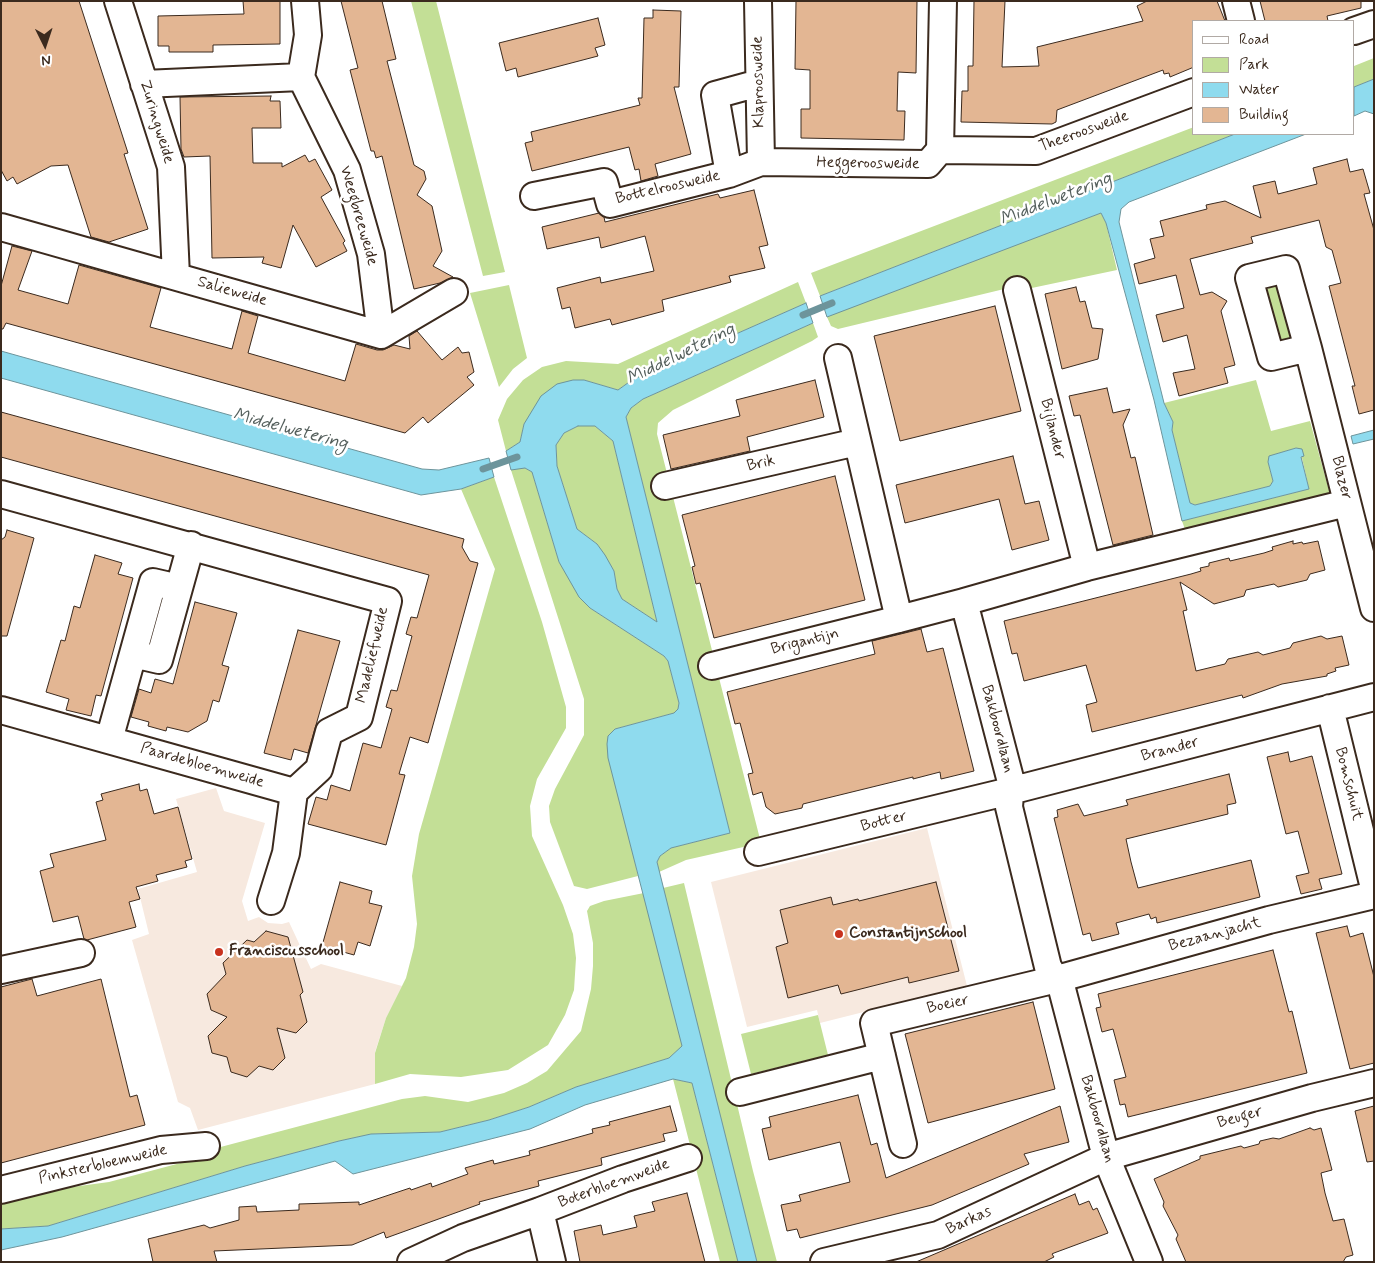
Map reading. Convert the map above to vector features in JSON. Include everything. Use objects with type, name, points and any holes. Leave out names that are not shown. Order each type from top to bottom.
[{"type":"street","name":"Zuringweide","points":[[118,1],[170,167],[176,276]]},
{"type":"street","points":[[144,84],[301,76],[308,35],[305,1]]},
{"type":"street","name":"Klaproosweide","points":[[758,1],[761,162]]},
{"type":"street","name":"Heggeroosweide","points":[[761,162],[928,164],[940,150],[943,1]]},
{"type":"street","points":[[1236,1],[1241,20]]},
{"type":"street","points":[[1355,31],[1374,24]]},
{"type":"street","name":"Weegbreeweide","points":[[301,76],[347,170],[371,254],[381,334]]},
{"type":"street","name":"Bottelroosweide","points":[[729,174],[715,95],[759,83]]},
{"type":"street","name":"Theeroosweide","points":[[940,150],[1036,151],[1192,93]]},
{"type":"street","name":"Bottelroosweide","points":[[534,196],[604,182],[610,204],[729,174],[761,162]]},
{"type":"street","name":"Salieweide","points":[[1,228],[381,334]]},
{"type":"street","name":"Bijlander","points":[[1017,290],[1087,567]]},
{"type":"street","points":[[381,334],[454,292]]},
{"type":"street","name":"Blazer","points":[[1308,348],[1374,608]]},
{"type":"street","points":[[838,358],[899,619],[1087,567],[1347,503]]},
{"type":"street","name":"Brik","points":[[665,486],[857,442]]},
{"type":"street","name":"Madeliefweide","points":[[1,494],[388,601],[359,717],[329,732],[319,769],[294,792]]},
{"type":"street","points":[[110,740],[133,654],[159,660],[191,545]]},
{"type":"street","name":"Bakboordlaan","points":[[964,602],[1011,782],[1009,807],[1048,967],[1062,989],[1106,1157],[1150,1262]]},
{"type":"street","name":"Brigantijn","points":[[712,666],[899,619]]},
{"type":"street","name":"Brander","points":[[1010,791],[1374,698]]},
{"type":"street","name":"Bomschuit","points":[[1330,708],[1374,888]]},
{"type":"street","name":"Paardebloemweide","points":[[1,710],[294,792]]},
{"type":"street","name":"Botter","points":[[758,852],[1010,791]]},
{"type":"street","points":[[271,901],[286,853],[294,792]]},
{"type":"street","name":"Bezaanjacht","points":[[1057,979],[1269,920],[1374,895]]},
{"type":"street","points":[[1,970],[81,953]]},
{"type":"street","name":"Boeier","points":[[903,1144],[874,1022],[1057,979]]},
{"type":"street","points":[[740,1092],[882,1056]]},
{"type":"street","name":"Beuger","points":[[1106,1157],[1312,1098],[1374,1083]]},
{"type":"street","name":"Pinksterbloemweide","points":[[1,1190],[161,1150],[206,1146]]},
{"type":"street","name":"Barkas","points":[[824,1262],[938,1235],[1106,1157]]},
{"type":"street","name":"Boterbloemweide","points":[[411,1262],[463,1238],[540,1211],[623,1178],[688,1158]]},
{"type":"street","name":"Boterbloemweide","points":[[540,1211],[552,1262]]},
{"type":"shaded area","name":"Franciscusschool","points":[[216,788],[224,811],[265,823],[242,901],[248,921],[259,917],[268,923],[282,924],[289,922],[311,969],[321,964],[402,986],[386,1018],[375,1052],[375,1084],[198,1130],[190,1108],[178,1102],[132,940],[149,934],[138,889],[197,872],[176,799]]},
{"type":"shaded area","name":"Constantijnschool","points":[[927,828],[967,986],[820,1023],[817,1010],[747,1027],[711,882]]},
{"type":"green space","points":[[411,1],[436,1],[505,272],[483,276]]},
{"type":"green space","points":[[1374,58],[1374,79],[1355,87],[1355,66]]},
{"type":"green space","points":[[1192,128],[1192,135],[1232,135],[820,296],[811,273]]},
{"type":"green space","points":[[1101,213],[1106,223],[1117,270],[1027,289],[1025,284],[838,329],[831,326],[827,317],[840,311]]},
{"type":"green space","points":[[798,282],[806,303],[632,380],[618,390],[584,380],[573,380],[524,424],[520,442],[506,451],[498,420],[507,399],[523,380],[542,367],[566,361],[618,364]]},
{"type":"green space","points":[[509,285],[527,358],[513,369],[499,387],[470,293]]},
{"type":"green space","points":[[1274,285],[1278,286],[1296,342],[1282,348],[1265,295],[1266,290]]},
{"type":"green space","points":[[813,323],[818,337],[812,341],[673,410],[658,423],[657,434],[761,843],[686,860],[659,872],[657,862],[660,856],[671,848],[730,833],[626,417],[631,408],[643,399]]},
{"type":"green space","points":[[1256,380],[1271,431],[1310,421],[1331,498],[1187,535],[1182,521],[1309,489],[1300,450],[1296,448],[1270,456],[1268,462],[1273,481],[1270,486],[1195,505],[1190,503],[1172,430],[1173,422],[1164,403]]},
{"type":"green space","points":[[578,426],[595,426],[613,441],[657,622],[622,599],[617,589],[614,571],[597,544],[577,529],[557,466],[556,445],[564,433]]},
{"type":"green space","points":[[525,468],[532,472],[559,562],[590,608],[664,656],[668,661],[679,703],[678,709],[674,713],[615,729],[629,836],[638,876],[587,889],[574,886],[550,822],[549,806],[555,789],[584,735],[584,699],[511,470]]},
{"type":"green space","points":[[494,477],[542,622],[566,707],[566,728],[537,779],[530,806],[532,836],[563,905],[573,934],[576,958],[574,990],[565,1015],[548,1045],[508,1070],[461,1077],[410,1074],[375,1084],[375,1053],[386,1018],[406,978],[414,947],[417,924],[412,876],[419,834],[495,569],[461,489]]},
{"type":"green space","points":[[684,883],[753,1171],[777,1262],[757,1262],[663,888]]},
{"type":"green space","points":[[644,893],[683,1046],[669,1058],[576,1087],[529,1107],[489,1120],[440,1132],[372,1134],[339,1141],[245,1166],[48,1226],[1,1229],[1,1202],[50,1190],[109,1182],[188,1161],[190,1149],[213,1149],[402,1099],[425,1096],[468,1102],[504,1093],[527,1083],[547,1071],[581,1031],[591,989],[593,966],[593,943],[587,911],[590,906],[604,901]]},
{"type":"green space","points":[[818,1015],[828,1055],[751,1074],[741,1034]]},
{"type":"green space","points":[[673,1079],[692,1083],[738,1262],[720,1262]]},
{"type":"water","points":[[1374,79],[1374,114],[1365,111],[1355,116],[1355,87]]},
{"type":"water","points":[[1232,135],[1303,135],[1129,202],[1121,209],[1119,222],[1164,403],[1173,422],[1172,430],[1190,503],[1195,505],[1270,486],[1273,481],[1268,462],[1269,456],[1296,448],[1302,449],[1304,456],[1301,457],[1309,489],[1182,521],[1154,400],[1106,223],[1101,213],[827,317],[820,296]]},
{"type":"water","points":[[806,303],[813,323],[643,399],[631,408],[626,417],[730,833],[671,848],[660,856],[657,862],[757,1262],[738,1262],[692,1083],[673,1079],[585,1105],[530,1129],[353,1174],[335,1161],[62,1237],[1,1250],[1,1229],[48,1226],[245,1166],[339,1141],[371,1134],[440,1132],[489,1120],[529,1107],[576,1087],[669,1058],[682,1046],[608,758],[607,744],[608,736],[615,729],[674,713],[678,709],[679,703],[668,661],[664,656],[590,608],[579,597],[559,562],[532,472],[525,468],[511,470],[506,451],[520,442],[524,424],[541,396],[557,384],[573,380],[584,380],[618,390],[632,380]],"holes":[[[578,426],[595,426],[613,441],[657,622],[622,599],[617,589],[614,571],[605,555],[597,544],[577,529],[557,466],[556,445],[564,433]]]},
{"type":"water","points":[[1,351],[422,469],[439,470],[489,458],[494,477],[461,489],[421,495],[1,378]]},
{"type":"water","points":[[1374,430],[1374,439],[1353,444],[1351,436]]},
{"type":"building","points":[[1,1],[79,1],[128,153],[124,154],[148,229],[109,242],[91,237],[68,165],[51,166],[17,184],[13,177],[7,181],[1,170]]},
{"type":"building","points":[[243,1],[280,1],[280,44],[213,45],[213,52],[169,52],[169,46],[158,46],[158,16],[244,14]]},
{"type":"building","points":[[341,1],[382,1],[396,59],[387,61],[414,165],[424,171],[426,179],[417,195],[432,206],[442,251],[433,266],[453,277],[440,283],[414,289],[382,156],[376,158],[374,151],[371,151],[350,70],[358,68]]},
{"type":"building","points":[[796,1],[917,1],[916,73],[898,72],[897,111],[905,111],[904,140],[801,138],[801,109],[810,109],[810,70],[795,69]]},
{"type":"building","points":[[974,1],[1005,1],[1002,67],[1039,66],[1037,47],[1143,21],[1137,6],[1147,1],[1217,1],[1225,20],[1192,20],[1192,68],[1170,77],[1169,73],[1164,74],[1163,70],[1057,110],[1056,122],[1052,124],[961,122],[962,91],[968,91],[968,66],[973,66]]},
{"type":"building","points":[[1260,1],[1361,1],[1361,8],[1327,16],[1328,20],[1265,20]]},
{"type":"building","points":[[653,10],[681,11],[679,87],[674,87],[691,154],[655,164],[658,176],[641,181],[639,169],[635,170],[629,147],[532,171],[525,143],[533,141],[531,132],[640,105],[638,98],[642,98],[644,18],[653,18]]},
{"type":"building","points":[[598,18],[605,45],[595,48],[598,56],[518,77],[516,68],[506,71],[499,43]]},
{"type":"building","points":[[271,96],[270,101],[280,101],[281,128],[252,128],[253,163],[282,163],[282,167],[305,155],[309,162],[315,159],[332,190],[321,197],[345,241],[343,243],[347,251],[316,267],[293,225],[281,268],[262,263],[264,257],[212,258],[210,156],[184,157],[181,149],[180,97]]},
{"type":"building","points":[[1347,159],[1350,172],[1363,169],[1370,193],[1364,194],[1374,230],[1374,410],[1359,414],[1352,386],[1355,386],[1329,286],[1341,283],[1332,250],[1326,247],[1319,220],[1251,237],[1253,243],[1190,259],[1200,295],[1212,292],[1227,301],[1221,311],[1235,365],[1224,368],[1228,383],[1179,396],[1173,373],[1195,369],[1187,335],[1163,342],[1156,315],[1184,308],[1176,275],[1139,284],[1134,264],[1155,258],[1150,239],[1164,236],[1160,221],[1207,209],[1206,205],[1225,201],[1261,218],[1253,186],[1275,181],[1278,194],[1317,184],[1313,168]]},
{"type":"building","points":[[754,190],[768,245],[759,247],[765,268],[729,276],[731,282],[662,300],[664,311],[612,325],[610,319],[575,328],[570,307],[562,309],[557,288],[600,277],[601,283],[654,271],[645,236],[601,248],[599,237],[547,249],[542,227],[599,213],[604,217],[605,222],[718,194],[720,198]]},
{"type":"building","points":[[12,246],[32,251],[18,290],[68,304],[79,265],[161,288],[150,327],[232,349],[242,311],[258,316],[248,353],[345,381],[356,344],[377,350],[383,350],[394,345],[410,349],[409,336],[417,331],[442,360],[458,347],[462,353],[469,352],[474,372],[467,377],[474,385],[428,423],[423,417],[405,433],[6,323],[3,329],[1,329],[1,286]]},
{"type":"building","points":[[1076,287],[1080,302],[1085,301],[1092,328],[1103,329],[1098,359],[1062,369],[1045,294]]},
{"type":"building","points":[[995,306],[1021,411],[900,441],[874,336]]},
{"type":"building","points":[[815,380],[824,417],[747,437],[750,451],[671,469],[663,435],[740,416],[736,400]]},
{"type":"building","points":[[1107,388],[1113,413],[1130,409],[1123,425],[1131,458],[1135,457],[1153,535],[1113,545],[1080,415],[1074,416],[1069,396]]},
{"type":"building","points":[[1,412],[464,539],[462,547],[470,561],[478,563],[428,743],[410,737],[399,774],[405,775],[386,845],[308,824],[316,797],[327,800],[331,785],[350,791],[363,743],[381,748],[392,709],[386,707],[391,690],[397,691],[412,636],[406,634],[411,617],[417,618],[429,575],[1,457]]},
{"type":"building","points":[[1013,456],[1025,504],[1039,501],[1049,540],[1012,550],[999,499],[905,523],[896,485]]},
{"type":"building","points":[[835,476],[865,600],[714,638],[700,583],[696,584],[692,567],[695,566],[682,515]]},
{"type":"building","points":[[7,530],[34,538],[7,636],[1,636],[1,540],[5,537]]},
{"type":"building","points":[[1293,541],[1293,544],[1302,542],[1303,544],[1318,541],[1325,570],[1310,574],[1307,580],[1278,587],[1274,584],[1246,590],[1244,596],[1214,604],[1180,582],[1187,610],[1183,611],[1196,671],[1225,664],[1228,659],[1258,652],[1263,655],[1290,648],[1293,643],[1321,636],[1327,639],[1342,636],[1349,665],[1335,668],[1336,671],[1327,674],[1327,676],[1282,684],[1243,698],[1242,695],[1092,732],[1086,705],[1097,702],[1086,665],[1024,681],[1017,653],[1012,654],[1004,621],[1191,574],[1201,571],[1200,568],[1209,566],[1209,563],[1229,558],[1230,561],[1264,553],[1273,550],[1272,547]]},
{"type":"building","points":[[95,555],[122,563],[118,574],[133,578],[101,696],[96,695],[91,716],[66,710],[69,699],[46,692],[61,640],[65,641],[74,606],[80,608]]},
{"type":"building","points":[[195,602],[237,613],[222,665],[229,667],[219,702],[213,700],[207,721],[188,732],[167,727],[166,731],[148,726],[149,722],[131,717],[139,689],[151,693],[155,679],[173,684]]},
{"type":"building","points":[[921,629],[927,652],[943,648],[974,771],[941,779],[940,772],[913,779],[913,777],[803,804],[802,808],[775,814],[766,807],[762,792],[753,795],[748,774],[753,773],[740,723],[735,724],[727,692],[875,654],[872,641]]},
{"type":"building","points":[[298,630],[340,641],[308,753],[294,749],[291,760],[264,753]]},
{"type":"building","points":[[1288,752],[1290,762],[1312,756],[1342,874],[1319,879],[1322,889],[1301,894],[1296,876],[1309,873],[1298,831],[1286,834],[1267,757]]},
{"type":"building","points":[[1229,774],[1236,803],[1227,805],[1228,814],[1126,839],[1131,862],[1138,888],[1251,860],[1260,897],[1157,923],[1156,917],[1151,919],[1149,914],[1116,923],[1119,934],[1092,941],[1090,933],[1083,935],[1054,818],[1058,817],[1057,810],[1078,804],[1084,816],[1128,805],[1126,800]]},
{"type":"building","points":[[139,784],[140,791],[147,789],[154,814],[178,807],[192,859],[185,861],[187,867],[156,875],[158,881],[136,887],[140,899],[129,902],[136,927],[87,940],[84,939],[78,916],[53,922],[40,871],[54,867],[50,854],[106,840],[96,802],[103,800],[101,794]]},
{"type":"building","points":[[340,882],[372,891],[369,903],[382,906],[370,946],[358,942],[354,955],[322,946]]},
{"type":"building","points":[[936,882],[959,971],[909,983],[908,977],[841,994],[838,985],[788,998],[776,947],[788,943],[780,910],[831,897],[833,905],[858,899],[859,901]]},
{"type":"building","points":[[1347,926],[1350,937],[1363,933],[1374,977],[1374,1063],[1350,1069],[1316,933]]},
{"type":"building","points":[[266,931],[288,937],[303,992],[300,995],[307,1022],[296,1033],[277,1028],[285,1058],[273,1070],[259,1066],[247,1077],[231,1072],[227,1057],[212,1053],[208,1036],[227,1017],[211,1010],[207,994],[226,974],[223,963],[247,940],[254,942]]},
{"type":"building","points":[[1273,950],[1289,1012],[1292,1011],[1307,1073],[1128,1117],[1125,1104],[1120,1105],[1114,1080],[1126,1077],[1113,1029],[1102,1032],[1096,1008],[1101,1007],[1098,994]]},
{"type":"building","points":[[32,979],[37,996],[101,979],[130,1097],[137,1095],[145,1125],[1,1163],[1,987]]},
{"type":"building","points":[[1033,1002],[1055,1089],[928,1123],[905,1034]]},
{"type":"building","points":[[858,1095],[871,1145],[877,1143],[886,1178],[1060,1106],[1069,1142],[1024,1154],[1029,1164],[932,1205],[800,1238],[797,1229],[787,1231],[781,1205],[801,1201],[799,1195],[850,1182],[840,1142],[769,1160],[762,1129],[771,1127],[769,1117]]},
{"type":"building","points":[[670,1106],[677,1131],[663,1134],[665,1141],[601,1158],[602,1165],[538,1181],[539,1186],[479,1202],[480,1204],[386,1238],[384,1232],[352,1245],[214,1251],[217,1262],[153,1262],[148,1239],[204,1225],[210,1228],[239,1220],[239,1207],[256,1206],[257,1212],[299,1210],[299,1204],[359,1202],[359,1205],[410,1188],[411,1190],[431,1183],[432,1187],[468,1174],[465,1168],[493,1160],[494,1164],[530,1155],[529,1151],[593,1133],[592,1129],[610,1125],[609,1122]]},
{"type":"building","points":[[1374,1106],[1374,1161],[1367,1162],[1355,1111]]},
{"type":"building","points":[[1310,1128],[1314,1130],[1321,1128],[1332,1170],[1321,1173],[1325,1193],[1333,1221],[1344,1219],[1353,1255],[1346,1257],[1343,1262],[1186,1262],[1176,1239],[1178,1235],[1163,1206],[1164,1202],[1154,1179],[1200,1159],[1200,1156],[1241,1146],[1244,1148],[1259,1144],[1260,1141],[1273,1138],[1279,1139]]},
{"type":"building","points":[[687,1193],[705,1262],[580,1262],[574,1231],[601,1225],[603,1235],[637,1227],[634,1216],[655,1211],[652,1202]]},
{"type":"building","points":[[1075,1194],[1079,1205],[1089,1201],[1093,1210],[1097,1208],[1108,1233],[1054,1253],[1052,1254],[1054,1257],[1044,1262],[916,1262]]},
{"type":"waterway","name":"Middelwetering","points":[[803,315],[832,303]]},
{"type":"waterway","name":"Middelwetering","points":[[483,469],[517,457]]},
{"type":"place","name":"Constantijnschool","points":[[839,934]]},
{"type":"place","name":"Franciscusschool","points":[[219,952]]}]
